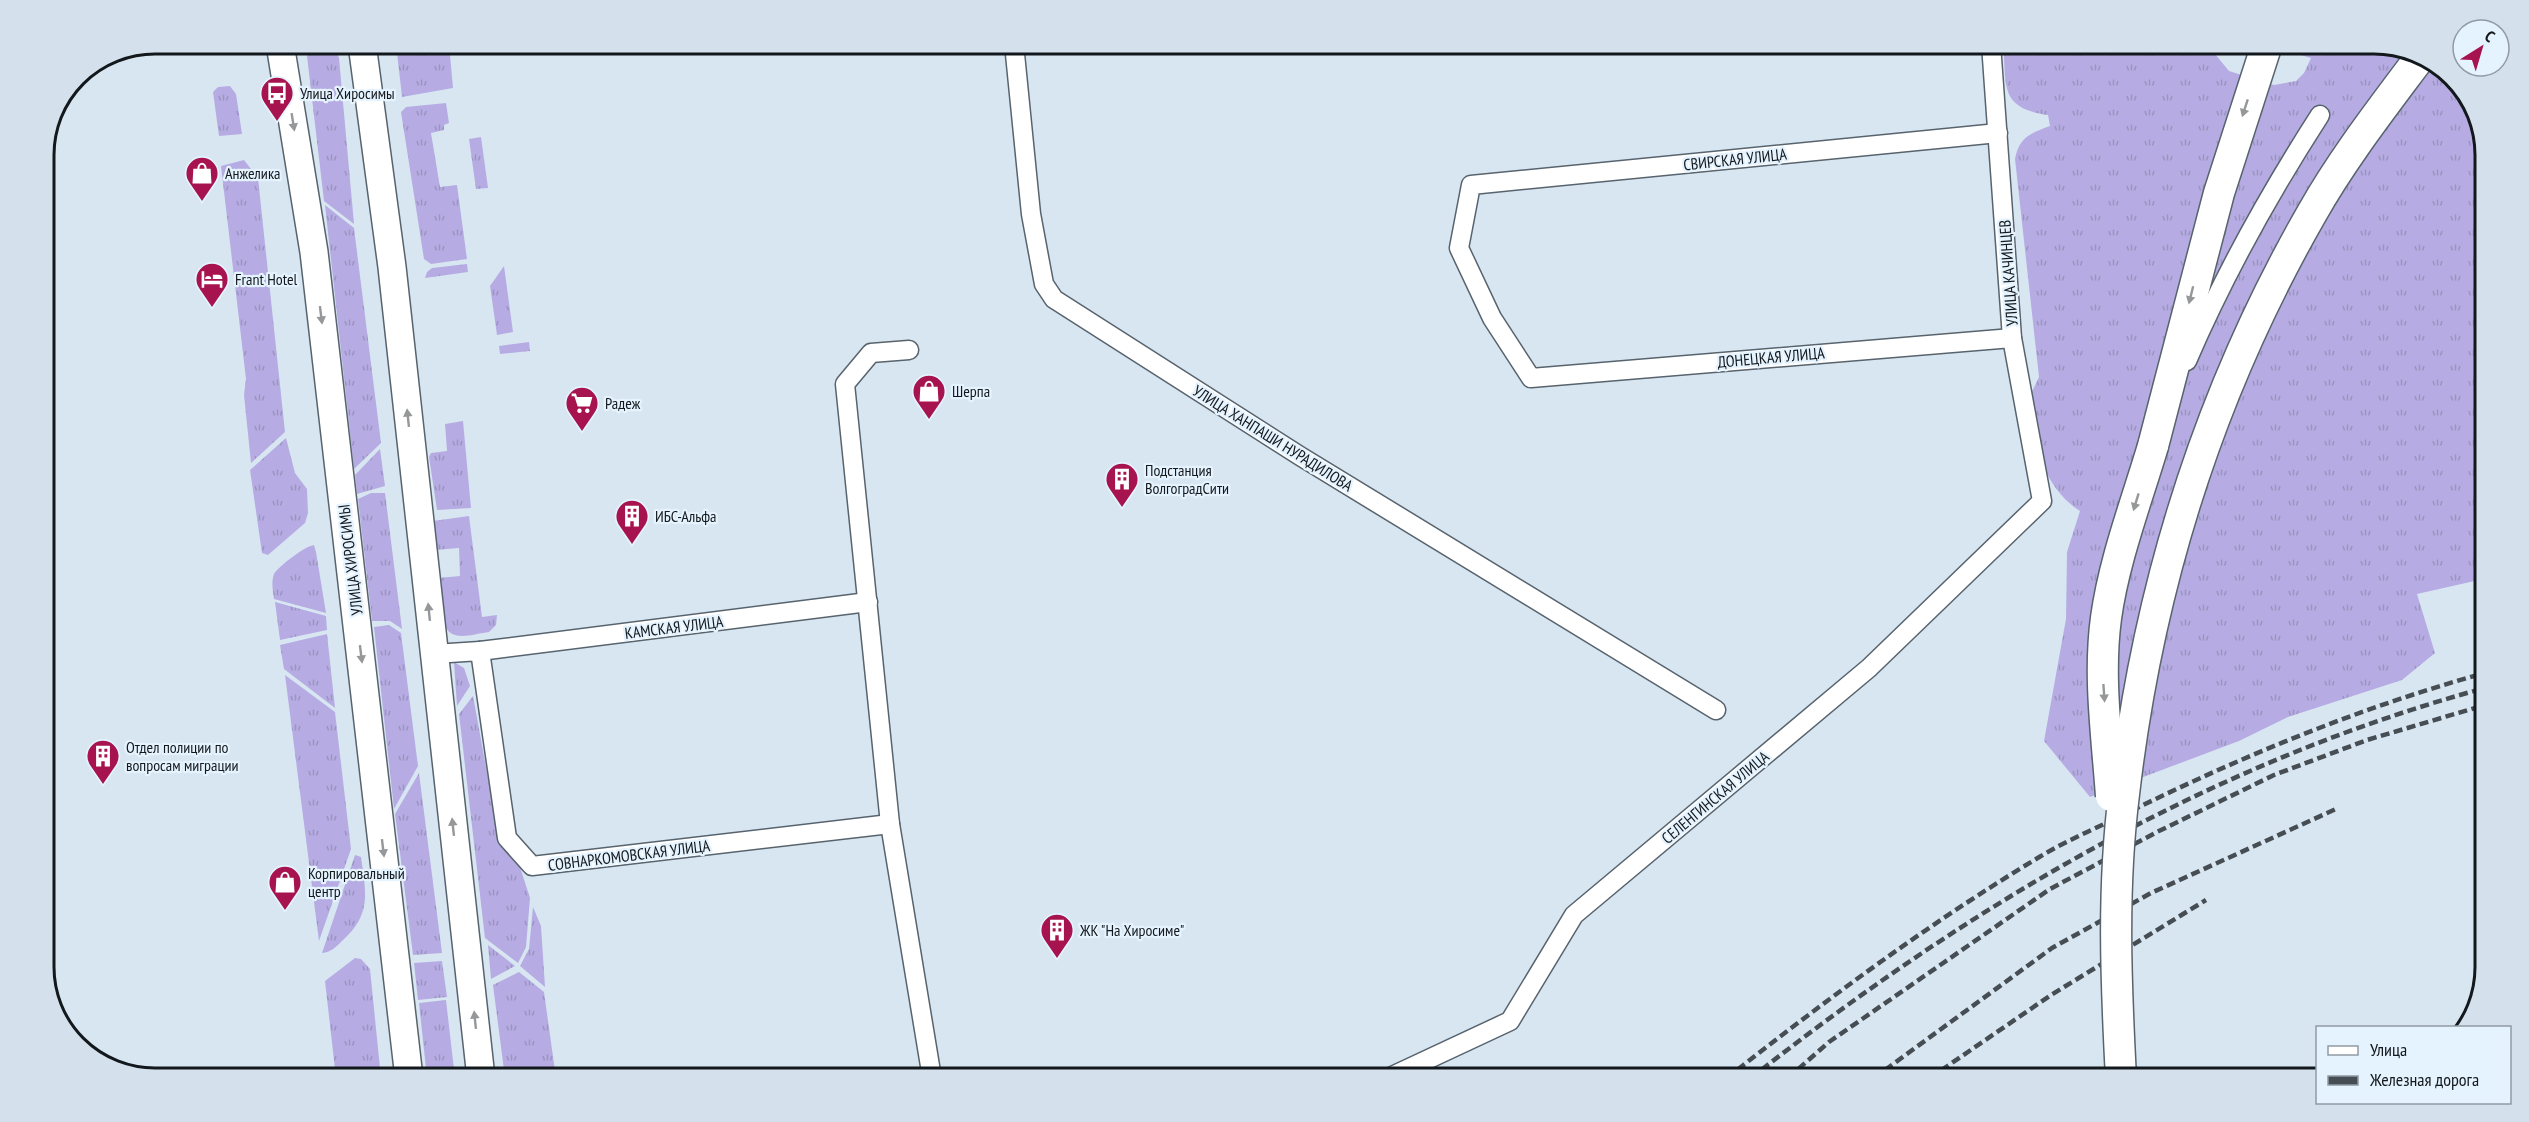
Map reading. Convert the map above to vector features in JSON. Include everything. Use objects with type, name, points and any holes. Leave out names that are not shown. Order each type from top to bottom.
[{"type":"main road","name":"УЛИЦА ХИРОСИМЫ","points":[[282,54],[314,252],[408,1068]]},
{"type":"main road","points":[[363,54],[392,267],[481,1068]]},
{"type":"main road","points":[[2117,901],[2103,679],[2106,619],[2119,558],[2153,446],[2219,192],[2264,54]]},
{"type":"main road","points":[[2120,1068],[2116,992],[2117,901],[2123,796],[2139,685],[2164,570],[2197,462],[2234,368],[2272,286],[2313,211],[2358,141],[2415,64]]},
{"type":"street","name":"УЛИЦА ХАНПАШИ НУРАДИЛОВА","points":[[1015,54],[1031,214],[1044,284],[1054,299],[1300,456],[1716,710]]},
{"type":"street","name":"УЛИЦА КАЧИНЦЕВ","points":[[1992,54],[2012,338],[2042,501]]},
{"type":"street","points":[[2153,446],[2185,366],[2230,266],[2273,188],[2320,115]]},
{"type":"street","name":"СВИРСКАЯ УЛИЦА","points":[[1531,378],[1492,318],[1459,248],[1471,185],[1998,133]]},
{"type":"street","name":"ДОНЕЦКАЯ УЛИЦА","points":[[1531,378],[2012,338]]},
{"type":"street","points":[[909,350],[871,353],[845,384],[890,824],[930,1068]]},
{"type":"street","name":"СЕЛЕНГИНСКАЯ УЛИЦА","points":[[1409,1068],[1510,1021],[1574,915],[1869,668],[2042,501]]},
{"type":"street","name":"КАМСКАЯ УЛИЦА","points":[[480,651],[868,602]]},
{"type":"street","points":[[434,654],[480,651]]},
{"type":"street","name":"СОВНАРКОМОВСКАЯ УЛИЦА","points":[[480,651],[507,838],[532,866],[890,824]]},
{"type":"green space","points":[[308,54],[337,54],[339,58],[354,224],[324,201]]},
{"type":"green space","points":[[397,54],[450,54],[453,88],[402,97]]},
{"type":"green space","points":[[2004,54],[2215,54],[2229,71],[2274,85],[2296,81],[2304,73],[2311,58],[2297,54],[2393,56],[2424,68],[2435,75],[2454,94],[2470,123],[2475,149],[2475,581],[2417,594],[2435,653],[2402,680],[2288,717],[2239,741],[2090,797],[2044,741],[2066,619],[2067,552],[2080,511],[2068,502],[2050,479],[2023,410],[2039,377],[2015,159],[2019,146],[2027,137],[2050,126],[2048,115],[2020,107],[2008,92]]},
{"type":"green space","points":[[230,86],[236,94],[242,134],[219,136],[213,92],[218,87]]},
{"type":"green space","points":[[446,103],[449,123],[444,125],[444,130],[431,133],[440,187],[457,185],[467,259],[431,264],[424,259],[401,112],[406,107]]},
{"type":"green space","points":[[481,137],[488,188],[476,189],[469,139]]},
{"type":"green space","points":[[244,160],[258,178],[285,432],[251,463],[244,395],[246,379],[221,166]]},
{"type":"green space","points":[[325,205],[354,228],[381,443],[354,469]]},
{"type":"green space","points":[[467,264],[468,272],[425,278],[427,272],[432,268]]},
{"type":"green space","points":[[504,266],[513,332],[497,335],[490,286]]},
{"type":"green space","points":[[529,342],[530,351],[500,354],[499,346]]},
{"type":"green space","points":[[463,421],[471,508],[437,510],[429,457],[431,453],[447,451],[445,424]]},
{"type":"green space","points":[[286,438],[295,473],[307,489],[308,513],[305,523],[268,555],[262,553],[250,470]]},
{"type":"green space","points":[[380,449],[385,486],[357,494],[355,475]]},
{"type":"green space","points":[[371,493],[385,493],[402,629],[390,621],[372,621],[358,499]]},
{"type":"green space","points":[[469,516],[482,617],[497,615],[496,625],[489,632],[459,636],[449,632],[442,619],[438,578],[460,576],[459,548],[435,550],[433,521]]},
{"type":"green space","points":[[314,545],[326,613],[274,599],[272,583],[274,574],[292,557]]},
{"type":"green space","points":[[275,602],[326,616],[327,630],[280,640]]},
{"type":"green space","points":[[389,625],[401,633],[418,766],[394,809],[374,627]]},
{"type":"green space","points":[[327,634],[335,708],[284,669],[280,645]]},
{"type":"green space","points":[[454,662],[464,668],[470,686],[457,706]]},
{"type":"green space","points":[[285,675],[335,712],[351,849],[319,941]]},
{"type":"green space","points":[[473,696],[497,827],[519,864],[530,898],[526,947],[518,963],[485,938],[459,714]]},
{"type":"green space","points":[[419,773],[442,953],[413,955],[395,814]]},
{"type":"green space","points":[[355,855],[361,857],[363,870],[365,903],[363,912],[352,931],[342,941],[328,952],[322,953]]},
{"type":"green space","points":[[533,907],[541,926],[545,987],[520,966],[529,949]]},
{"type":"green space","points":[[488,945],[515,966],[491,979]]},
{"type":"green space","points":[[355,958],[361,959],[370,969],[380,1068],[335,1068],[325,981]]},
{"type":"green space","points":[[442,961],[447,997],[418,1000],[414,963]]},
{"type":"green space","points":[[519,972],[544,992],[555,1068],[504,1068],[493,985]]},
{"type":"green space","points":[[446,1000],[454,1068],[426,1068],[419,1003]]},
{"type":"railway","points":[[1740,1068],[1841,990],[1920,934],[2052,849],[2263,750],[2395,700],[2475,676]]},
{"type":"railway","points":[[1764,1068],[1835,1014],[1921,954],[2008,898],[2098,846],[2191,798],[2286,756],[2384,719],[2475,691]]},
{"type":"railway","points":[[1799,1068],[1829,1042],[2050,889],[2157,832],[2274,775],[2367,740],[2475,708]]},
{"type":"railway","points":[[1888,1068],[2052,948],[2151,893],[2336,809]]},
{"type":"railway","points":[[1945,1068],[2051,995],[2206,900]]},
{"type":"place","name":"Улица Хиросимы","points":[[277,122]]},
{"type":"place","name":"Анжелика","points":[[202,202]]},
{"type":"place","name":"Frant Hotel","points":[[212,308]]},
{"type":"place","name":"Шерпа","points":[[929,420]]},
{"type":"place","name":"Радеж","points":[[582,432]]},
{"type":"place","name":"Подстанция ВолгоградСити","points":[[1122,508]]},
{"type":"place","name":"ИБС-Альфа","points":[[632,545]]},
{"type":"place","name":"Отдел полиции по вопросам миграции","points":[[103,785]]},
{"type":"place","name":"Корпировальный центр","points":[[285,911]]},
{"type":"place","name":"ЖК \"На Хиросиме\"","points":[[1057,959]]}]
